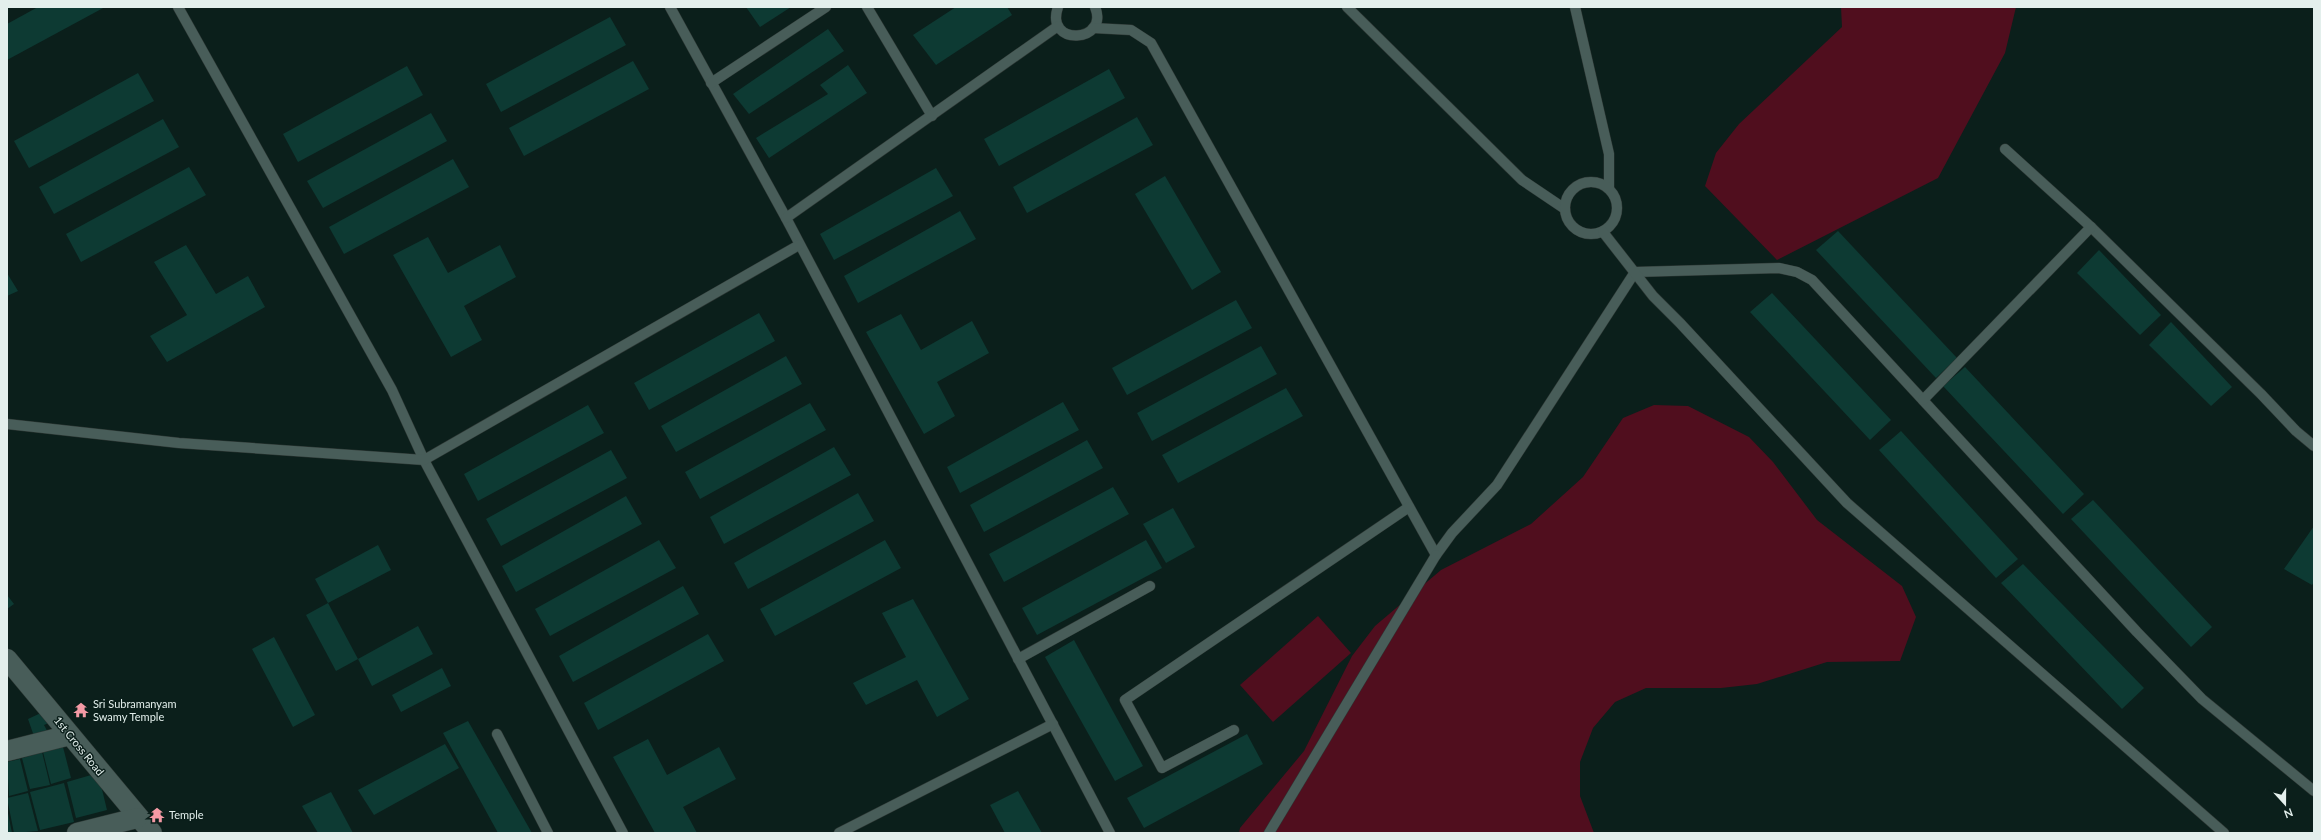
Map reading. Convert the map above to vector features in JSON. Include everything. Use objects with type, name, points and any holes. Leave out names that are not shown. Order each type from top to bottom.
[{"type":"street","name":"1st Cross Road","points":[[10,666],[70,735],[134,825],[152,833]]},
{"type":"street","points":[[7,751],[70,735]]},
{"type":"street","points":[[77,833],[134,825]]},
{"type":"lane","points":[[178,7],[392,390],[424,460],[623,833]]},
{"type":"lane","points":[[670,7],[786,218],[1110,833]]},
{"type":"lane","points":[[712,83],[826,7]]},
{"type":"lane","points":[[867,7],[932,116]]},
{"type":"lane","points":[[1058,7],[1056,13],[1058,26],[1068,35],[1075,37],[1088,33],[1093,28],[1097,15],[1095,7]]},
{"type":"lane","points":[[1347,7],[1522,180],[1565,209],[1571,225],[1578,231],[1594,234],[1603,232],[1610,227],[1618,212],[1617,203],[1609,188],[1609,154],[1575,7]]},
{"type":"lane","points":[[786,218],[1058,26]]},
{"type":"lane","points":[[1093,28],[1131,30],[1151,43],[1436,556]]},
{"type":"lane","points":[[2005,149],[2091,227],[2261,394],[2296,431],[2314,446]]},
{"type":"lane","points":[[1565,209],[1570,193],[1584,183],[1597,183],[1609,188]]},
{"type":"lane","points":[[1923,400],[2091,227]]},
{"type":"lane","points":[[1603,232],[1653,296],[1686,329],[1847,502],[2224,833]]},
{"type":"lane","points":[[7,424],[179,443],[424,460],[799,245]]},
{"type":"lane","points":[[1635,272],[1779,268],[1798,272],[1812,280],[2131,626],[2202,699],[2314,791]]},
{"type":"lane","points":[[1270,833],[1436,556],[1452,533],[1497,485],[1635,272]]},
{"type":"lane","points":[[1234,730],[1162,768],[1125,700],[1409,507]]},
{"type":"lane","points":[[1018,658],[1150,586]]},
{"type":"lane","points":[[839,833],[1053,724]]},
{"type":"lane","points":[[497,734],[548,833]]},
{"type":"shaded area","points":[[1841,7],[2016,7],[2005,53],[1938,178],[1777,260],[1705,186],[1716,153],[1739,124],[1842,27]]},
{"type":"shaded area","points":[[1654,405],[1688,406],[1749,437],[1773,462],[1817,520],[1902,586],[1916,617],[1900,661],[1827,662],[1757,684],[1721,688],[1646,688],[1615,702],[1593,728],[1580,762],[1580,796],[1594,833],[1239,833],[1240,828],[1304,751],[1352,656],[1375,626],[1441,570],[1531,524],[1583,477],[1623,418]]},
{"type":"shaded area","points":[[1318,616],[1351,653],[1273,722],[1240,685]]},
{"type":"building","points":[[38,7],[105,7],[7,60],[7,24]]},
{"type":"building","points":[[746,7],[791,7],[760,27]]},
{"type":"building","points":[[956,7],[1007,7],[1012,15],[936,65],[913,35]]},
{"type":"building","points":[[610,17],[626,45],[501,112],[486,84]]},
{"type":"building","points":[[828,29],[844,51],[749,114],[733,94]]},
{"type":"building","points":[[633,61],[649,89],[524,156],[509,128]]},
{"type":"building","points":[[848,65],[867,93],[769,158],[756,138],[828,94],[820,85]]},
{"type":"building","points":[[407,66],[423,95],[298,162],[283,134]]},
{"type":"building","points":[[1109,69],[1125,98],[999,166],[984,139]]},
{"type":"building","points":[[138,73],[154,101],[29,168],[14,141]]},
{"type":"building","points":[[431,113],[447,141],[323,208],[307,181]]},
{"type":"building","points":[[1137,117],[1153,145],[1027,213],[1013,187]]},
{"type":"building","points":[[163,119],[179,147],[54,214],[39,187]]},
{"type":"building","points":[[453,159],[469,187],[344,254],[329,227]]},
{"type":"building","points":[[189,167],[206,195],[81,262],[66,234]]},
{"type":"building","points":[[936,168],[953,196],[834,260],[820,234]]},
{"type":"building","points":[[1165,176],[1221,272],[1192,290],[1135,194]]},
{"type":"building","points":[[960,211],[976,239],[858,303],[844,276]]},
{"type":"building","points":[[1838,231],[1957,358],[1936,378],[1816,250]]},
{"type":"building","points":[[428,237],[448,273],[500,245],[516,277],[464,306],[482,340],[451,357],[393,255]]},
{"type":"building","points":[[186,245],[216,294],[248,276],[265,307],[167,362],[150,336],[187,315],[154,262]]},
{"type":"building","points":[[2099,250],[2161,315],[2140,335],[2077,273]]},
{"type":"building","points":[[7,273],[18,291],[7,296]]},
{"type":"building","points":[[1772,293],[1891,420],[1870,440],[1750,312]]},
{"type":"building","points":[[1236,300],[1252,328],[1127,395],[1112,368]]},
{"type":"building","points":[[759,313],[775,341],[649,410],[634,383]]},
{"type":"building","points":[[901,314],[921,350],[972,321],[989,353],[937,382],[955,416],[924,434],[866,332]]},
{"type":"building","points":[[2171,322],[2232,387],[2211,406],[2149,345]]},
{"type":"building","points":[[1261,346],[1277,374],[1152,441],[1137,413]]},
{"type":"building","points":[[786,356],[802,384],[676,452],[661,426]]},
{"type":"building","points":[[1965,367],[2084,494],[2063,514],[1943,386]]},
{"type":"building","points":[[1286,388],[1303,416],[1178,483],[1162,455]]},
{"type":"building","points":[[1063,402],[1079,430],[960,493],[947,467]]},
{"type":"building","points":[[810,403],[826,430],[700,499],[685,472]]},
{"type":"building","points":[[588,405],[604,433],[478,501],[464,474]]},
{"type":"building","points":[[1901,431],[2018,559],[1996,578],[1879,450]]},
{"type":"building","points":[[1087,440],[1103,468],[984,532],[970,505]]},
{"type":"building","points":[[834,447],[851,475],[724,544],[710,517]]},
{"type":"building","points":[[611,450],[627,478],[501,546],[486,519]]},
{"type":"building","points":[[1113,487],[1129,514],[1004,582],[989,554]]},
{"type":"building","points":[[858,493],[874,521],[748,589],[734,563]]},
{"type":"building","points":[[626,496],[642,524],[516,592],[502,566]]},
{"type":"building","points":[[2093,500],[2212,627],[2191,647],[2071,519]]},
{"type":"building","points":[[1173,508],[1195,547],[1166,563],[1143,524]]},
{"type":"building","points":[[2314,526],[2314,582],[2312,585],[2284,569]]},
{"type":"building","points":[[659,540],[676,568],[550,636],[535,609]]},
{"type":"building","points":[[885,540],[901,568],[775,636],[760,609]]},
{"type":"building","points":[[1146,540],[1162,568],[1037,635],[1022,608]]},
{"type":"building","points":[[378,545],[391,570],[328,603],[315,579]]},
{"type":"building","points":[[2023,564],[2144,688],[2122,709],[2001,583]]},
{"type":"building","points":[[683,586],[699,614],[573,682],[559,656]]},
{"type":"building","points":[[7,595],[14,604],[7,609]]},
{"type":"building","points":[[913,599],[969,699],[937,717],[917,680],[866,705],[853,683],[906,657],[882,613]]},
{"type":"building","points":[[328,603],[358,659],[336,671],[306,615]]},
{"type":"building","points":[[418,626],[433,654],[372,686],[358,659]]},
{"type":"building","points":[[708,634],[724,661],[598,730],[584,703]]},
{"type":"building","points":[[274,637],[315,715],[293,727],[252,649]]},
{"type":"building","points":[[1074,640],[1143,766],[1115,781],[1045,657]]},
{"type":"building","points":[[442,668],[451,686],[401,712],[392,695]]},
{"type":"building","points":[[43,712],[53,721],[44,725],[50,736],[36,742],[28,719]]},
{"type":"building","points":[[468,721],[532,833],[498,833],[443,733]]},
{"type":"building","points":[[1247,734],[1263,764],[1144,828],[1127,798]]},
{"type":"building","points":[[648,739],[667,775],[719,747],[736,779],[683,807],[697,833],[655,833],[613,757]]},
{"type":"building","points":[[445,744],[459,768],[374,815],[358,790]]},
{"type":"building","points":[[63,747],[71,778],[51,784],[43,752]]},
{"type":"building","points":[[42,752],[50,785],[30,789],[22,758]]},
{"type":"building","points":[[20,759],[28,791],[9,796],[7,762]]},
{"type":"building","points":[[98,773],[107,810],[76,818],[67,782]]},
{"type":"building","points":[[64,783],[74,822],[40,830],[30,792]]},
{"type":"building","points":[[1018,791],[1042,833],[1005,833],[990,805]]},
{"type":"building","points":[[331,792],[353,833],[318,833],[302,806]]},
{"type":"building","points":[[28,793],[38,831],[14,833],[7,798]]},
{"type":"building","points":[[8,813],[12,833],[7,833]]},
{"type":"place","name":"Sri Subramanyam Swamy Temple","points":[[81,710]]},
{"type":"place","name":"Temple","points":[[157,815]]}]
